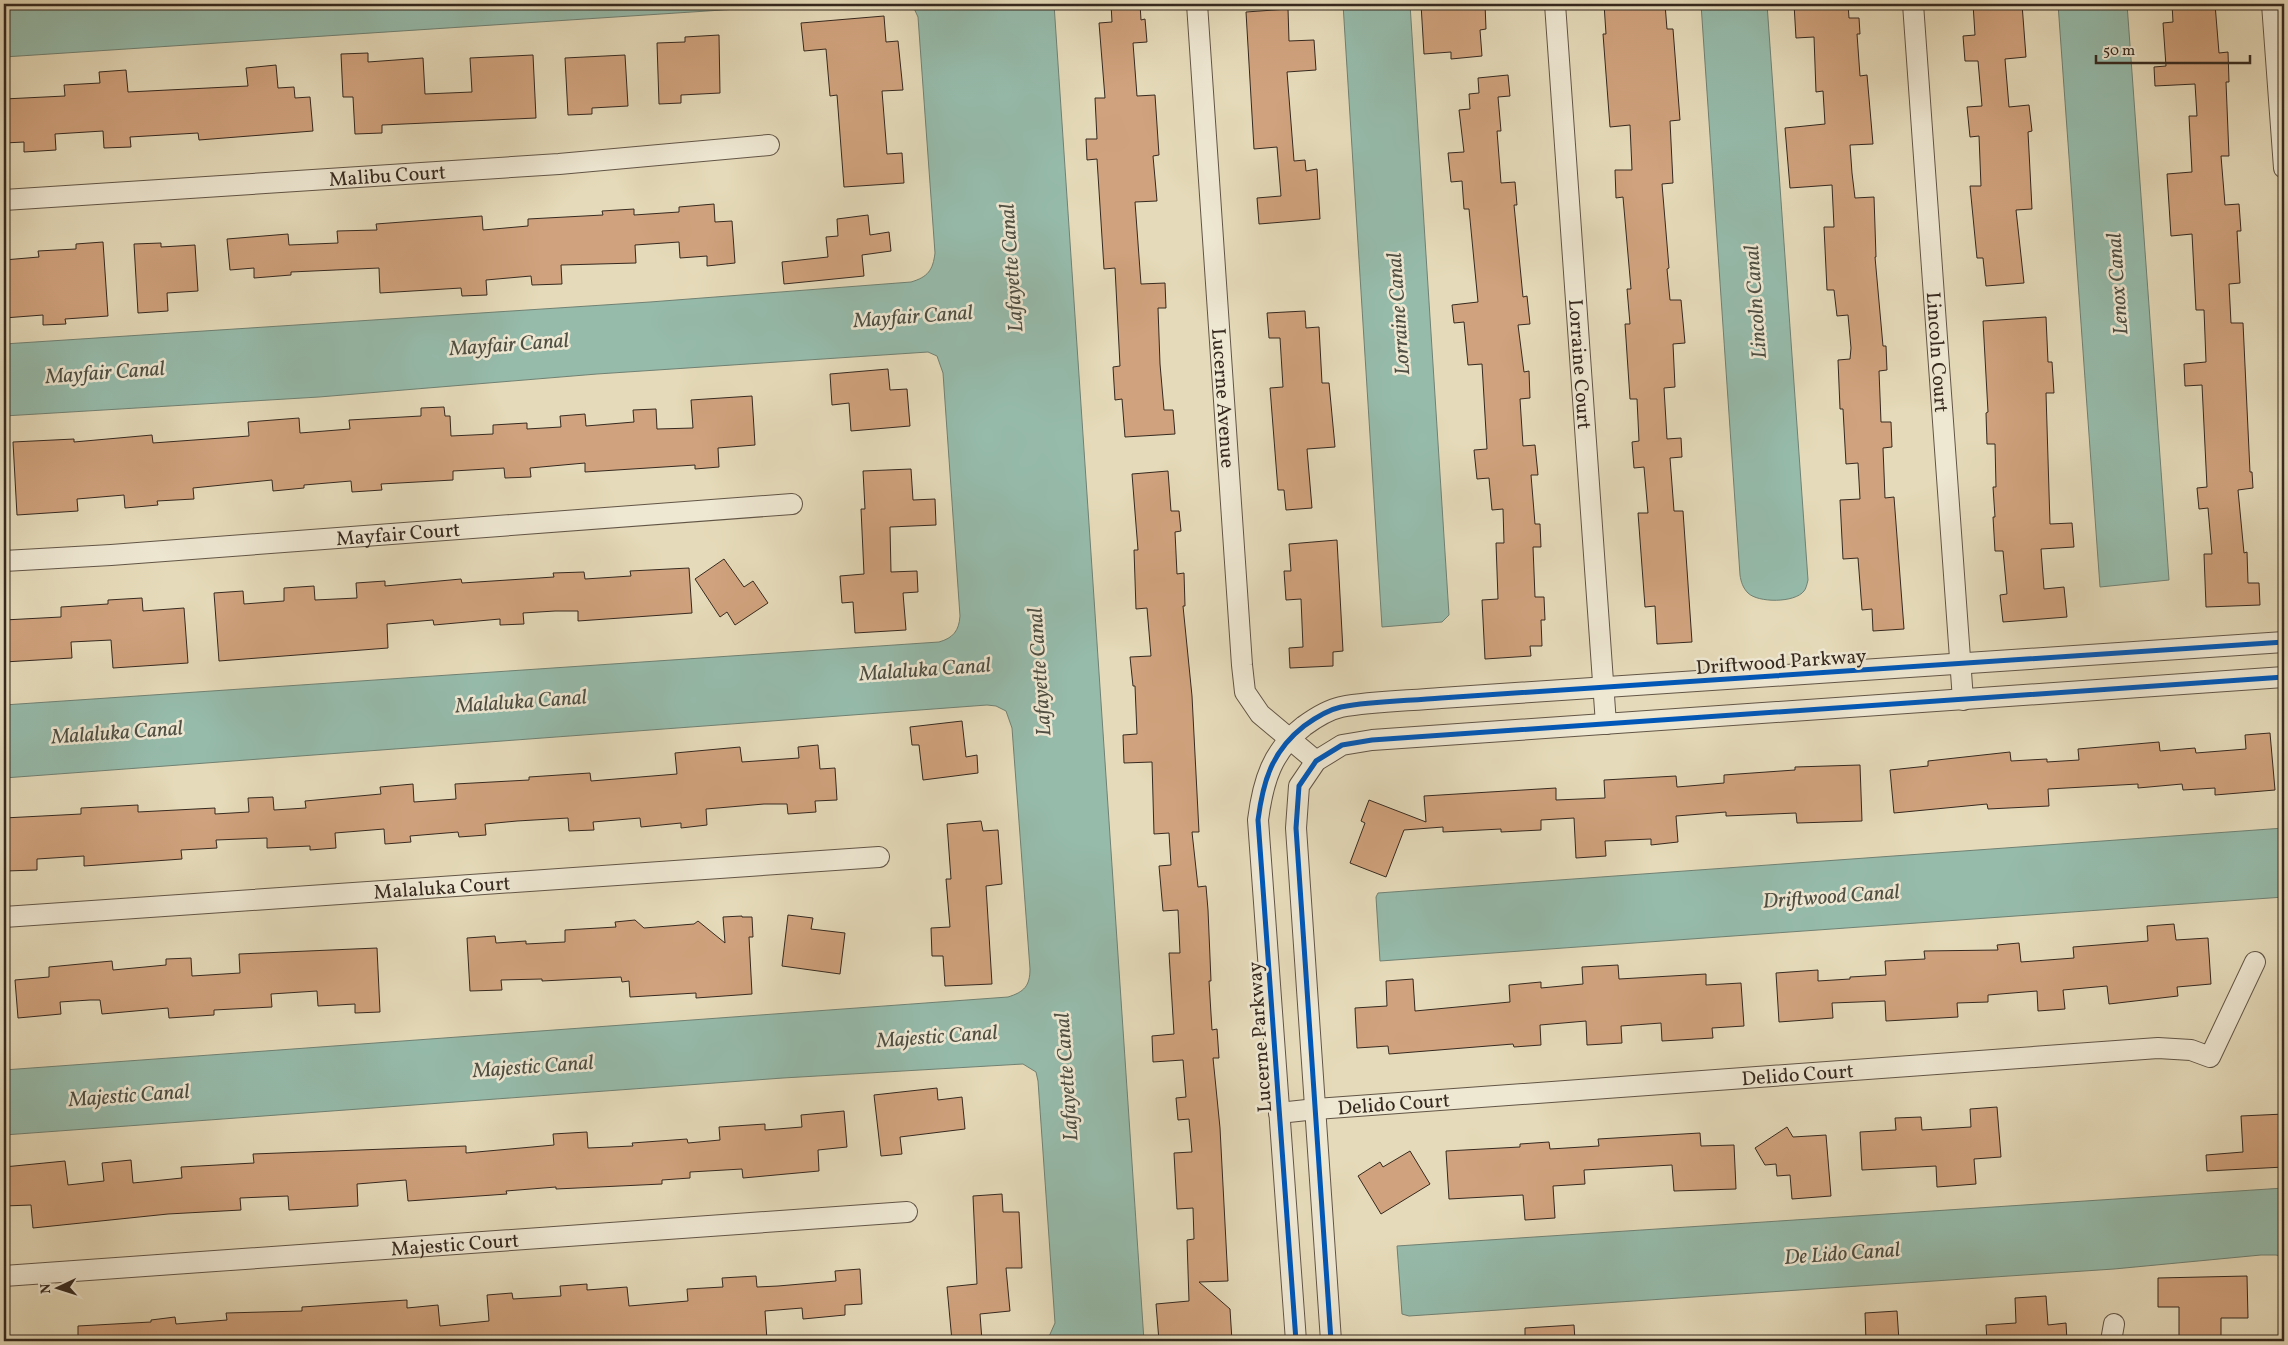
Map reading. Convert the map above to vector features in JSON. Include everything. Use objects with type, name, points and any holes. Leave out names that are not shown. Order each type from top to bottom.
[{"type":"street","name":"Lucerne Avenue","points":[[1197,4],[1245,692],[1260,714],[1316,761]]},
{"type":"street","name":"Lorraine Court","points":[[1555,4],[1606,724]]},
{"type":"street","name":"Lincoln Court","points":[[1913,4],[1963,700]]},
{"type":"street","points":[[2272,4],[2284,168]]},
{"type":"street","name":"Malibu Court","points":[[4,200],[559,164],[769,145]]},
{"type":"street","name":"Mayfair Court","points":[[4,561],[111,555],[792,504]]},
{"type":"street","name":"Driftwood Parkway","points":[[1289,738],[1319,715],[1341,707],[1441,698],[2284,642]]},
{"type":"street","points":[[1331,1341],[1296,828],[1299,786],[1316,761],[1342,745],[1372,740],[2284,677]]},
{"type":"street","name":"Lucerne Parkway","points":[[1289,738],[1271,766],[1262,792],[1258,820],[1296,1341]]},
{"type":"street","name":"Malaluka Court","points":[[4,917],[879,857]]},
{"type":"street","name":"Delido Court","points":[[1279,1113],[2158,1048],[2191,1050],[2210,1057],[2255,962]]},
{"type":"street","name":"Majestic Court","points":[[4,1276],[907,1212]]},
{"type":"water","points":[[4,4],[814,4],[4,57]]},
{"type":"water","points":[[912,4],[1054,4],[1144,1341],[1047,1341],[1055,1323],[1038,1081],[1036,1072],[1023,1064],[783,1078],[4,1135],[4,1070],[1008,997],[1018,993],[1025,987],[1029,980],[1030,969],[1012,728],[1006,711],[996,706],[987,705],[4,778],[4,705],[939,642],[952,636],[957,630],[960,616],[943,373],[937,356],[928,352],[597,374],[319,397],[4,416],[4,344],[650,302],[911,282],[922,278],[929,272],[935,253],[918,17]]},
{"type":"water","name":"Lorraine Canal","points":[[1343,4],[1410,4],[1449,615],[1442,622],[1382,627]]},
{"type":"water","name":"Lincoln Canal","points":[[1701,4],[1767,4],[1808,580],[1805,590],[1793,598],[1785,600],[1760,599],[1753,596],[1745,589],[1740,575]]},
{"type":"water","name":"Lenox Canal","points":[[2058,4],[2127,4],[2169,580],[2100,587]]},
{"type":"water","name":"Driftwood Canal","points":[[2284,828],[2284,897],[1380,961],[1376,897],[1378,893]]},
{"type":"water","name":"De Lido Canal","points":[[2284,1188],[2284,1257],[2261,1255],[2114,1269],[1409,1316],[1402,1314],[1397,1246]]},
{"type":"building","points":[[1111,4],[1140,4],[1141,20],[1145,19],[1147,42],[1133,43],[1137,96],[1155,95],[1159,155],[1153,156],[1157,201],[1135,202],[1141,284],[1165,283],[1166,308],[1158,308],[1160,364],[1164,410],[1173,410],[1175,434],[1125,437],[1122,399],[1115,400],[1113,367],[1120,366],[1115,268],[1104,269],[1097,159],[1087,160],[1086,139],[1097,139],[1095,98],[1105,98],[1099,23],[1112,22]]},
{"type":"building","points":[[1421,4],[1485,4],[1486,29],[1480,30],[1482,56],[1451,59],[1451,52],[1424,54]]},
{"type":"building","points":[[1604,4],[1665,4],[1667,29],[1673,29],[1680,120],[1670,121],[1673,183],[1662,184],[1670,300],[1681,300],[1685,343],[1673,344],[1675,387],[1664,388],[1667,439],[1681,438],[1682,457],[1670,458],[1674,511],[1683,511],[1692,642],[1657,644],[1655,606],[1645,607],[1638,513],[1648,513],[1644,467],[1634,468],[1632,442],[1639,441],[1637,399],[1630,399],[1625,324],[1630,324],[1627,289],[1631,289],[1623,197],[1616,198],[1615,170],[1632,170],[1630,125],[1610,127],[1603,34],[1606,34]]},
{"type":"building","points":[[1794,4],[1848,4],[1849,18],[1859,18],[1860,34],[1857,34],[1860,76],[1867,75],[1873,144],[1850,145],[1852,173],[1855,198],[1874,197],[1875,257],[1883,346],[1886,346],[1887,370],[1879,371],[1881,422],[1891,422],[1892,447],[1883,448],[1885,498],[1894,497],[1904,629],[1873,631],[1872,609],[1862,610],[1858,558],[1843,559],[1840,500],[1860,499],[1858,463],[1846,464],[1843,409],[1840,409],[1838,360],[1850,359],[1851,348],[1848,315],[1837,316],[1834,290],[1827,290],[1824,227],[1834,227],[1832,185],[1790,188],[1785,128],[1825,124],[1823,91],[1816,92],[1814,37],[1796,38]]},
{"type":"building","points":[[1973,4],[2022,4],[2026,57],[2005,59],[2009,107],[2029,105],[2032,131],[2028,132],[2032,209],[2016,210],[2024,283],[1986,286],[1983,258],[1977,258],[1970,186],[1981,186],[1979,136],[1970,137],[1967,107],[1982,106],[1978,61],[1965,61],[1963,36],[1975,35]]},
{"type":"building","points":[[2172,4],[2215,4],[2219,53],[2228,52],[2229,82],[2226,82],[2229,156],[2221,156],[2225,205],[2239,204],[2241,231],[2237,231],[2240,283],[2229,284],[2231,323],[2243,323],[2250,472],[2252,472],[2253,488],[2238,490],[2244,553],[2247,552],[2248,583],[2259,583],[2260,605],[2206,607],[2204,554],[2212,554],[2208,508],[2199,509],[2197,488],[2207,487],[2202,385],[2185,386],[2184,364],[2206,362],[2204,310],[2196,310],[2192,234],[2171,236],[2167,174],[2192,172],[2189,116],[2197,116],[2195,84],[2155,86],[2154,67],[2166,66],[2163,23],[2173,22]]},
{"type":"building","points":[[1288,9],[1289,41],[1314,40],[1316,70],[1287,72],[1294,161],[1305,160],[1306,171],[1317,169],[1320,219],[1259,224],[1257,198],[1281,196],[1277,147],[1254,149],[1246,12]]},
{"type":"building","points":[[884,16],[886,42],[898,41],[903,90],[882,91],[887,154],[902,153],[904,183],[844,187],[837,95],[830,96],[826,49],[804,51],[801,23]]},
{"type":"building","points":[[719,35],[720,93],[681,95],[681,103],[659,104],[657,43],[685,42],[685,37]]},
{"type":"building","points":[[368,53],[368,62],[423,58],[425,94],[472,92],[470,58],[533,55],[536,118],[382,125],[382,133],[355,134],[353,97],[343,97],[341,54]]},
{"type":"building","points":[[625,55],[628,106],[592,108],[592,114],[568,115],[565,58]]},
{"type":"building","points":[[276,65],[278,88],[294,87],[295,98],[310,97],[313,131],[199,140],[198,133],[130,137],[131,147],[104,148],[103,131],[55,134],[56,150],[24,152],[24,142],[4,143],[4,99],[65,96],[64,85],[100,83],[99,72],[126,70],[128,92],[248,86],[246,68]]},
{"type":"building","points":[[1508,75],[1510,96],[1498,97],[1501,131],[1497,131],[1501,183],[1515,182],[1517,205],[1514,205],[1523,297],[1527,296],[1530,324],[1518,325],[1524,372],[1529,371],[1530,398],[1520,399],[1523,446],[1535,445],[1538,475],[1531,475],[1535,524],[1540,524],[1541,547],[1533,547],[1535,597],[1544,597],[1545,620],[1541,620],[1542,646],[1530,646],[1531,656],[1485,659],[1482,600],[1498,599],[1496,543],[1504,543],[1503,509],[1492,510],[1489,478],[1477,479],[1474,450],[1487,449],[1482,364],[1468,365],[1464,322],[1454,323],[1452,305],[1478,302],[1469,209],[1464,209],[1462,181],[1451,182],[1448,153],[1464,152],[1459,110],[1470,109],[1469,94],[1479,93],[1478,78]]},
{"type":"building","points":[[714,204],[715,222],[732,221],[735,263],[707,266],[707,256],[680,258],[679,242],[635,245],[636,263],[561,265],[562,284],[532,285],[531,276],[486,280],[487,295],[462,296],[461,288],[380,293],[379,268],[291,272],[291,275],[254,278],[254,268],[230,270],[227,239],[288,234],[289,245],[338,243],[337,231],[377,230],[376,224],[482,216],[483,230],[528,226],[528,219],[603,215],[602,211],[634,209],[634,215],[679,212],[679,207]]},
{"type":"building","points":[[868,215],[870,235],[889,232],[891,251],[862,255],[864,276],[784,284],[782,262],[828,257],[826,237],[838,236],[837,219]]},
{"type":"building","points":[[103,242],[108,316],[65,319],[66,324],[43,325],[43,315],[4,318],[4,260],[39,257],[38,251],[76,249],[76,244]]},
{"type":"building","points":[[161,243],[161,247],[195,245],[198,291],[167,293],[168,311],[138,313],[134,244]]},
{"type":"building","points":[[1305,311],[1306,328],[1319,327],[1322,383],[1329,383],[1335,447],[1307,449],[1312,508],[1286,510],[1284,490],[1278,490],[1270,388],[1283,387],[1280,338],[1269,338],[1267,313]]},
{"type":"building","points":[[2046,317],[2048,362],[2052,362],[2054,393],[2046,393],[2050,524],[2072,523],[2074,547],[2041,549],[2044,589],[2064,587],[2067,617],[2003,622],[2000,595],[2007,594],[2003,551],[1995,551],[1993,487],[1996,487],[1995,444],[1987,444],[1986,413],[1988,412],[1983,321]]},
{"type":"building","points":[[888,369],[890,390],[907,389],[910,426],[851,431],[849,403],[832,405],[830,374]]},
{"type":"building","points":[[752,396],[755,445],[718,448],[719,467],[695,469],[695,465],[585,472],[585,463],[530,468],[531,477],[505,478],[504,468],[453,471],[453,480],[381,484],[382,490],[352,492],[351,481],[304,485],[304,488],[273,491],[272,480],[193,488],[194,499],[157,501],[158,505],[125,508],[124,495],[77,499],[78,511],[17,515],[13,442],[74,439],[74,442],[152,435],[153,443],[249,436],[248,422],[299,418],[300,433],[350,429],[349,420],[421,416],[421,408],[444,407],[445,416],[450,416],[451,436],[493,434],[493,425],[527,423],[527,429],[561,427],[560,416],[585,414],[586,426],[634,422],[633,410],[656,409],[657,429],[693,428],[691,400]]},
{"type":"building","points":[[911,469],[913,500],[935,499],[936,525],[890,527],[891,572],[917,571],[918,592],[903,593],[906,630],[855,633],[853,602],[842,603],[840,576],[864,574],[861,509],[865,509],[863,471]]},
{"type":"building","points":[[1168,471],[1171,511],[1179,511],[1181,531],[1175,532],[1177,574],[1184,573],[1185,606],[1183,606],[1192,696],[1199,832],[1192,832],[1198,887],[1206,886],[1208,910],[1212,1030],[1217,1029],[1219,1058],[1213,1058],[1220,1128],[1228,1281],[1199,1282],[1230,1309],[1232,1341],[1159,1341],[1156,1304],[1189,1301],[1187,1240],[1194,1239],[1193,1208],[1177,1209],[1174,1153],[1192,1152],[1189,1119],[1178,1120],[1176,1098],[1186,1097],[1183,1060],[1153,1062],[1152,1036],[1174,1034],[1169,953],[1180,953],[1178,910],[1163,911],[1159,866],[1171,865],[1169,833],[1154,834],[1152,762],[1124,763],[1123,735],[1137,734],[1135,686],[1133,686],[1130,657],[1151,656],[1147,608],[1136,609],[1134,550],[1138,550],[1132,474]]},
{"type":"building","points":[[1337,540],[1343,651],[1333,652],[1333,666],[1290,668],[1289,648],[1303,647],[1301,599],[1286,600],[1284,571],[1291,571],[1289,544]]},
{"type":"building","points":[[724,559],[744,587],[753,581],[768,603],[735,625],[727,612],[720,617],[695,579]]},
{"type":"building","points":[[689,568],[692,613],[578,621],[578,611],[555,611],[523,613],[524,624],[500,625],[500,619],[434,625],[433,620],[387,624],[388,648],[219,661],[214,593],[243,591],[244,604],[284,601],[284,588],[314,586],[315,600],[357,598],[356,583],[385,581],[385,586],[461,579],[462,583],[554,577],[553,573],[584,572],[585,579],[631,576],[630,571]]},
{"type":"building","points":[[142,598],[143,611],[184,608],[188,663],[113,668],[111,640],[71,642],[72,658],[4,662],[4,620],[61,617],[61,607],[108,604],[108,600]]},
{"type":"building","points":[[962,721],[966,757],[977,755],[978,773],[923,780],[919,745],[912,745],[910,727]]},
{"type":"building","points":[[2270,733],[2275,790],[2215,795],[2215,788],[2183,790],[2182,784],[2138,788],[2138,784],[2048,789],[2049,806],[1988,809],[1987,804],[1894,813],[1890,770],[1928,766],[1928,761],[2010,752],[2011,761],[2047,759],[2047,762],[2079,760],[2078,749],[2159,742],[2160,751],[2195,748],[2196,753],[2246,749],[2245,735]]},
{"type":"building","points":[[818,745],[820,769],[835,768],[837,800],[815,801],[816,812],[788,814],[787,804],[706,809],[707,825],[681,828],[681,823],[641,827],[640,818],[593,822],[594,830],[569,831],[568,818],[517,821],[485,824],[486,835],[459,837],[458,832],[410,836],[411,842],[385,844],[384,829],[335,833],[336,848],[310,850],[310,846],[267,848],[267,838],[216,840],[217,848],[181,850],[182,859],[84,866],[84,856],[37,859],[37,870],[6,871],[4,818],[81,814],[81,808],[138,805],[138,812],[215,808],[215,814],[249,812],[248,798],[273,797],[274,810],[306,808],[305,801],[381,794],[380,787],[413,784],[414,802],[456,799],[455,784],[529,780],[529,777],[590,773],[591,781],[677,774],[675,753],[740,747],[742,762],[799,758],[798,747]]},
{"type":"building","points":[[1860,765],[1862,821],[1797,823],[1796,813],[1726,816],[1726,812],[1676,816],[1678,842],[1651,845],[1651,839],[1605,841],[1606,856],[1576,858],[1574,818],[1541,820],[1541,830],[1501,832],[1501,829],[1443,832],[1443,827],[1404,830],[1386,877],[1350,863],[1365,823],[1361,821],[1369,800],[1426,822],[1424,796],[1556,788],[1556,800],[1605,798],[1604,780],[1676,776],[1677,787],[1724,783],[1724,775],[1795,770],[1795,767]]},
{"type":"building","points":[[981,821],[983,831],[998,830],[1002,884],[986,886],[992,984],[945,986],[943,956],[932,956],[931,928],[950,927],[946,879],[951,879],[947,824]]},
{"type":"building","points":[[788,915],[813,918],[811,929],[845,933],[840,974],[782,966]]},
{"type":"building","points":[[723,917],[752,917],[753,937],[749,937],[752,994],[696,998],[696,993],[630,997],[629,981],[622,982],[621,977],[542,981],[542,979],[501,980],[502,990],[470,991],[467,938],[495,936],[496,943],[526,941],[526,944],[565,942],[565,930],[616,927],[615,922],[635,920],[644,928],[694,924],[698,921],[725,943]]},
{"type":"building","points":[[2174,924],[2176,940],[2208,938],[2211,984],[2177,987],[2178,996],[2109,1004],[2107,986],[2063,990],[2065,1009],[2038,1011],[2037,991],[1988,995],[1988,1002],[1957,1003],[1958,1017],[1886,1021],[1885,1001],[1832,1003],[1833,1018],[1779,1022],[1776,973],[1818,970],[1818,981],[1886,975],[1885,961],[1925,959],[1924,951],[1998,950],[1997,945],[2019,943],[2021,962],[2074,958],[2073,947],[2148,941],[2147,926]]},
{"type":"building","points":[[377,948],[380,1012],[355,1013],[355,1004],[318,1006],[317,991],[271,994],[272,1007],[214,1010],[214,1015],[169,1018],[168,1008],[102,1014],[100,1000],[90,1000],[60,1002],[61,1014],[18,1018],[15,980],[49,977],[49,967],[112,961],[113,970],[166,965],[166,959],[191,958],[192,976],[240,973],[239,954]]},
{"type":"building","points":[[1618,965],[1619,979],[1706,974],[1706,985],[1741,983],[1744,1026],[1712,1028],[1713,1038],[1662,1041],[1661,1023],[1621,1026],[1622,1043],[1587,1045],[1586,1021],[1540,1025],[1541,1045],[1514,1047],[1513,1044],[1389,1054],[1388,1046],[1357,1048],[1355,1008],[1387,1006],[1386,981],[1413,979],[1415,1011],[1510,1002],[1509,985],[1541,982],[1541,988],[1583,984],[1582,967]]},
{"type":"building","points":[[937,1088],[938,1100],[962,1097],[965,1129],[900,1137],[902,1154],[881,1156],[874,1095]]},
{"type":"building","points":[[1997,1107],[2001,1157],[1974,1159],[1976,1184],[1937,1187],[1936,1166],[1862,1170],[1860,1132],[1896,1130],[1895,1118],[1921,1117],[1922,1130],[1971,1127],[1970,1109]]},
{"type":"building","points":[[844,1111],[847,1147],[818,1150],[819,1171],[743,1178],[742,1169],[690,1172],[690,1178],[662,1180],[662,1184],[556,1189],[556,1187],[506,1191],[507,1194],[408,1201],[406,1180],[357,1184],[358,1206],[289,1210],[288,1196],[240,1198],[241,1210],[168,1214],[33,1228],[31,1205],[4,1206],[4,1167],[65,1161],[68,1185],[104,1181],[102,1163],[131,1160],[133,1183],[182,1178],[181,1167],[254,1163],[253,1154],[466,1146],[466,1153],[554,1145],[553,1134],[587,1132],[588,1148],[633,1146],[632,1143],[687,1139],[688,1143],[720,1140],[719,1127],[765,1124],[765,1130],[802,1127],[801,1115]]},
{"type":"building","points":[[2284,1114],[2284,1167],[2207,1171],[2206,1155],[2243,1152],[2241,1116]]},
{"type":"building","points":[[1787,1127],[1793,1137],[1826,1135],[1831,1196],[1792,1199],[1790,1175],[1777,1176],[1776,1164],[1765,1165],[1755,1148]]},
{"type":"building","points":[[1700,1133],[1701,1146],[1734,1145],[1736,1189],[1674,1191],[1672,1165],[1584,1170],[1585,1184],[1553,1186],[1555,1218],[1525,1220],[1523,1195],[1449,1199],[1446,1151],[1520,1147],[1520,1144],[1549,1142],[1550,1149],[1599,1146],[1598,1139]]},
{"type":"building","points":[[1410,1151],[1430,1184],[1381,1214],[1358,1176],[1380,1162],[1383,1167]]},
{"type":"building","points":[[1002,1194],[1003,1212],[1019,1212],[1022,1268],[1006,1268],[1010,1311],[980,1314],[982,1341],[952,1341],[947,1287],[977,1284],[973,1196]]},
{"type":"building","points":[[860,1269],[862,1304],[845,1305],[845,1315],[803,1319],[802,1308],[765,1311],[767,1340],[78,1341],[78,1326],[151,1322],[151,1320],[175,1317],[176,1324],[227,1320],[226,1313],[302,1311],[302,1307],[407,1300],[407,1308],[438,1305],[440,1326],[489,1321],[487,1295],[512,1293],[513,1299],[561,1296],[560,1286],[587,1284],[587,1290],[627,1287],[629,1306],[688,1301],[687,1289],[723,1287],[722,1278],[756,1276],[757,1287],[778,1286],[836,1281],[835,1271]]},
{"type":"building","points":[[2247,1276],[2248,1318],[2221,1318],[2221,1341],[2179,1341],[2179,1307],[2158,1307],[2158,1278]]},
{"type":"building","points":[[2046,1296],[2048,1325],[2066,1323],[2067,1341],[1987,1341],[1986,1325],[2016,1323],[2015,1298]]},
{"type":"building","points":[[1897,1311],[1899,1341],[1866,1341],[1865,1313]]},
{"type":"building","points":[[1574,1325],[1575,1341],[1525,1341],[1525,1328]]},
{"type":"cycle path","points":[[1296,1341],[1258,820],[1266,780],[1277,756],[1293,736],[1308,723],[1336,708],[1378,702],[2284,642]]},
{"type":"cycle path","points":[[1331,1341],[1296,828],[1299,786],[1316,761],[1342,745],[1372,740],[2284,677]]},
{"type":"water label","name":"Lafayette Canal","points":[[1011,268]]},
{"type":"water label","name":"Mayfair Canal","points":[[913,316]]},
{"type":"water label","name":"Mayfair Canal","points":[[509,344]]},
{"type":"water label","name":"Mayfair Canal","points":[[105,372]]},
{"type":"water label","name":"Malaluka Canal","points":[[925,669]]},
{"type":"water label","name":"Lafayette Canal","points":[[1039,672]]},
{"type":"water label","name":"Malaluka Canal","points":[[521,701]]},
{"type":"water label","name":"Malaluka Canal","points":[[117,732]]},
{"type":"water label","name":"Majestic Canal","points":[[937,1036]]},
{"type":"water label","name":"Majestic Canal","points":[[533,1066]]},
{"type":"water label","name":"Lafayette Canal","points":[[1066,1077]]},
{"type":"water label","name":"Majestic Canal","points":[[129,1095]]}]
